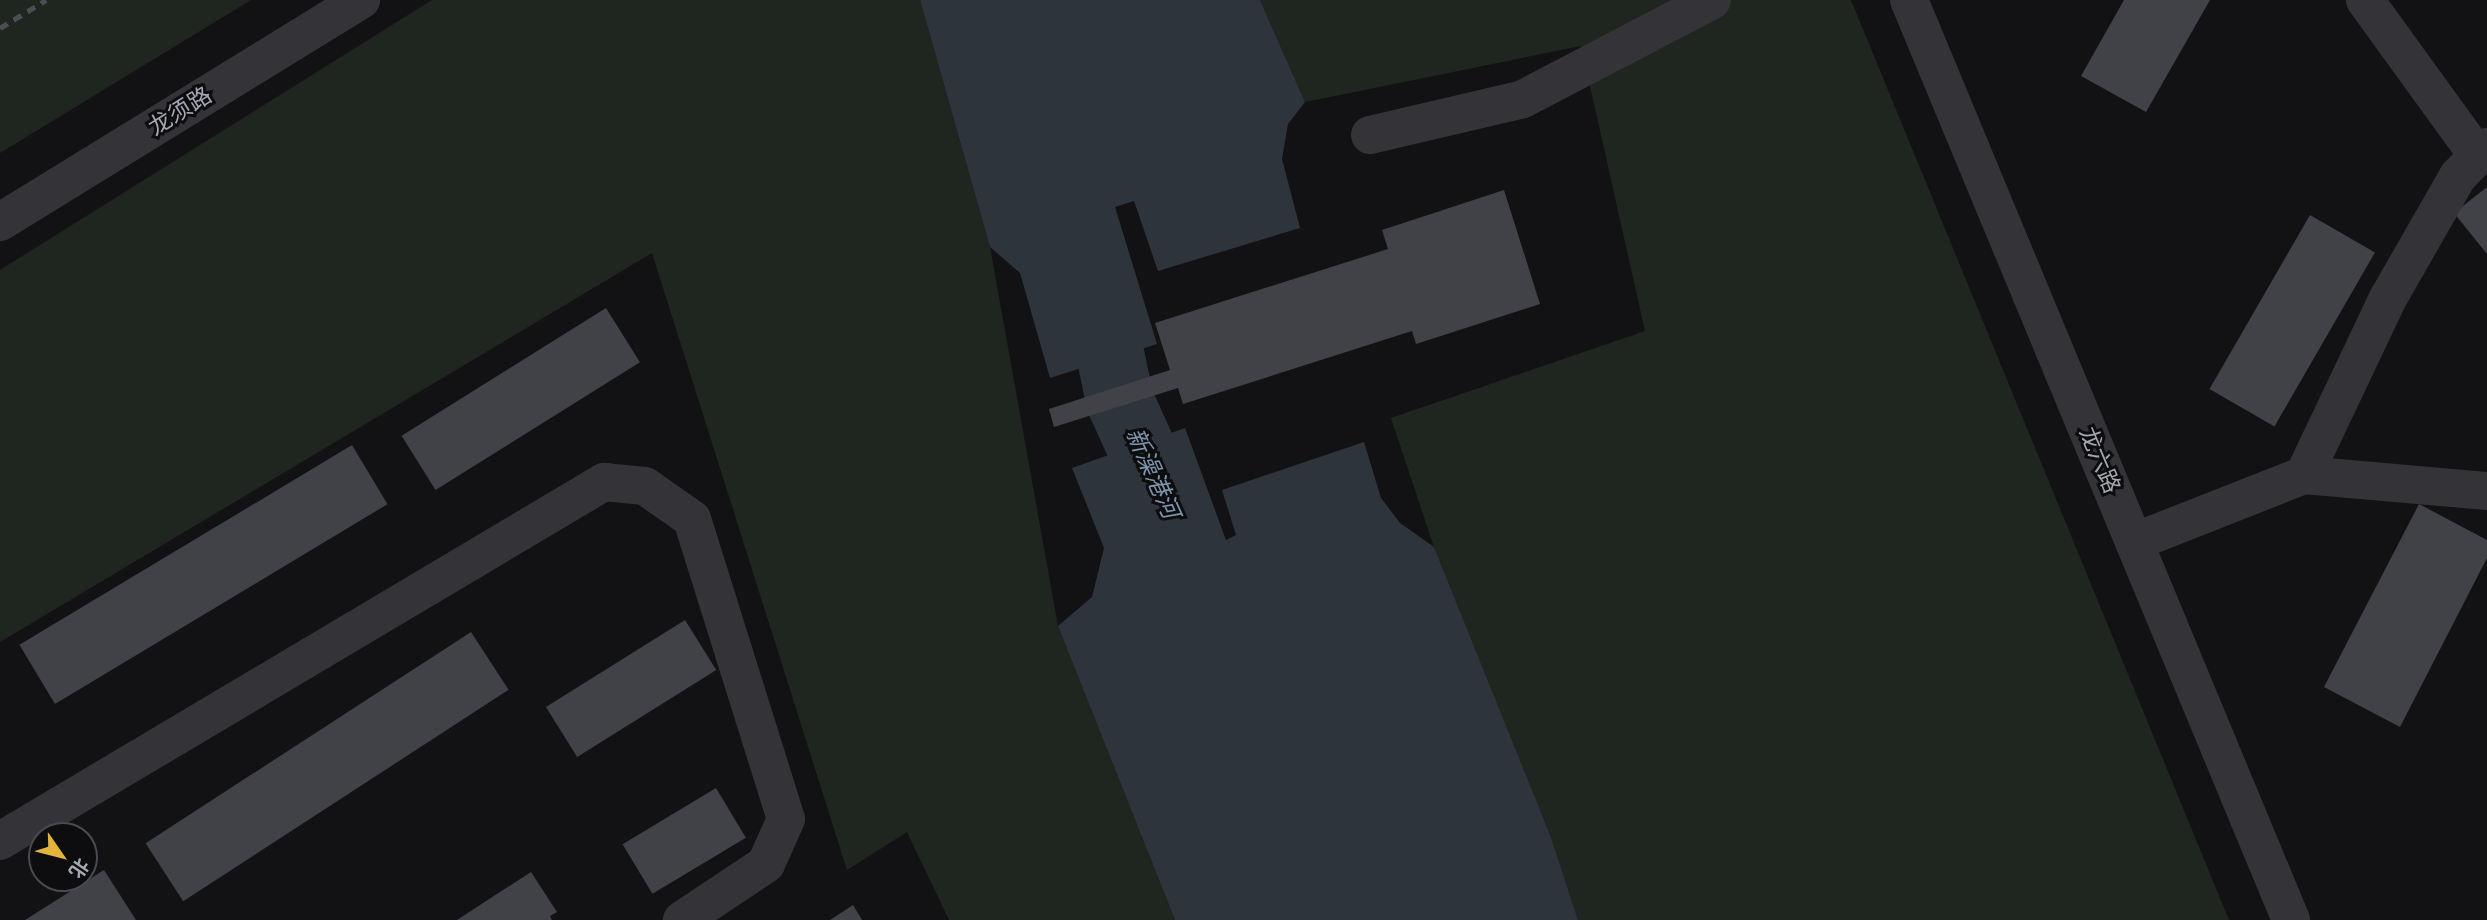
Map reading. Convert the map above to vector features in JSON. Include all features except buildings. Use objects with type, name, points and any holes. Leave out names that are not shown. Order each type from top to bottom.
[{"type":"street","name":"龙须路","points":[[0,222],[361,0]]},
{"type":"street","points":[[1370,135],[1523,99],[1712,0]]},
{"type":"street","name":"龙六路","points":[[1909,0],[2291,920]]},
{"type":"street","points":[[2304,475],[2387,300],[2458,176],[2483,152],[2365,0]]},
{"type":"street","points":[[2134,542],[2304,475],[2487,491]]},
{"type":"street","points":[[0,841],[604,482],[645,486],[692,519],[786,819],[766,864],[682,920]]},
{"type":"shaded area","points":[[0,0],[251,0],[0,153]]},
{"type":"shaded area","points":[[432,0],[920,0],[990,247],[1058,626],[1175,920],[949,920],[907,832],[847,870],[652,253],[0,642],[0,270]]},
{"type":"shaded area","points":[[1260,0],[1851,0],[2229,920],[1578,920],[1551,837],[1434,547],[1391,418],[1645,331],[1581,46],[1305,102]]},
{"type":"water","points":[[920,0],[1260,0],[1305,102],[1288,124],[1282,159],[1300,228],[1158,271],[1134,201],[1115,207],[1157,344],[1050,378],[1020,273],[990,247]]},
{"type":"water","points":[[1185,428],[1226,540],[1236,535],[1222,490],[1364,442],[1381,498],[1400,523],[1434,547],[1551,837],[1578,920],[1175,920],[1058,626],[1092,597],[1104,548],[1072,468]]},
{"type":"waterway","name":"新澡港河","points":[[1092,268],[1120,401],[1179,531]]},
{"type":"railway","points":[[0,28],[46,0]]}]
